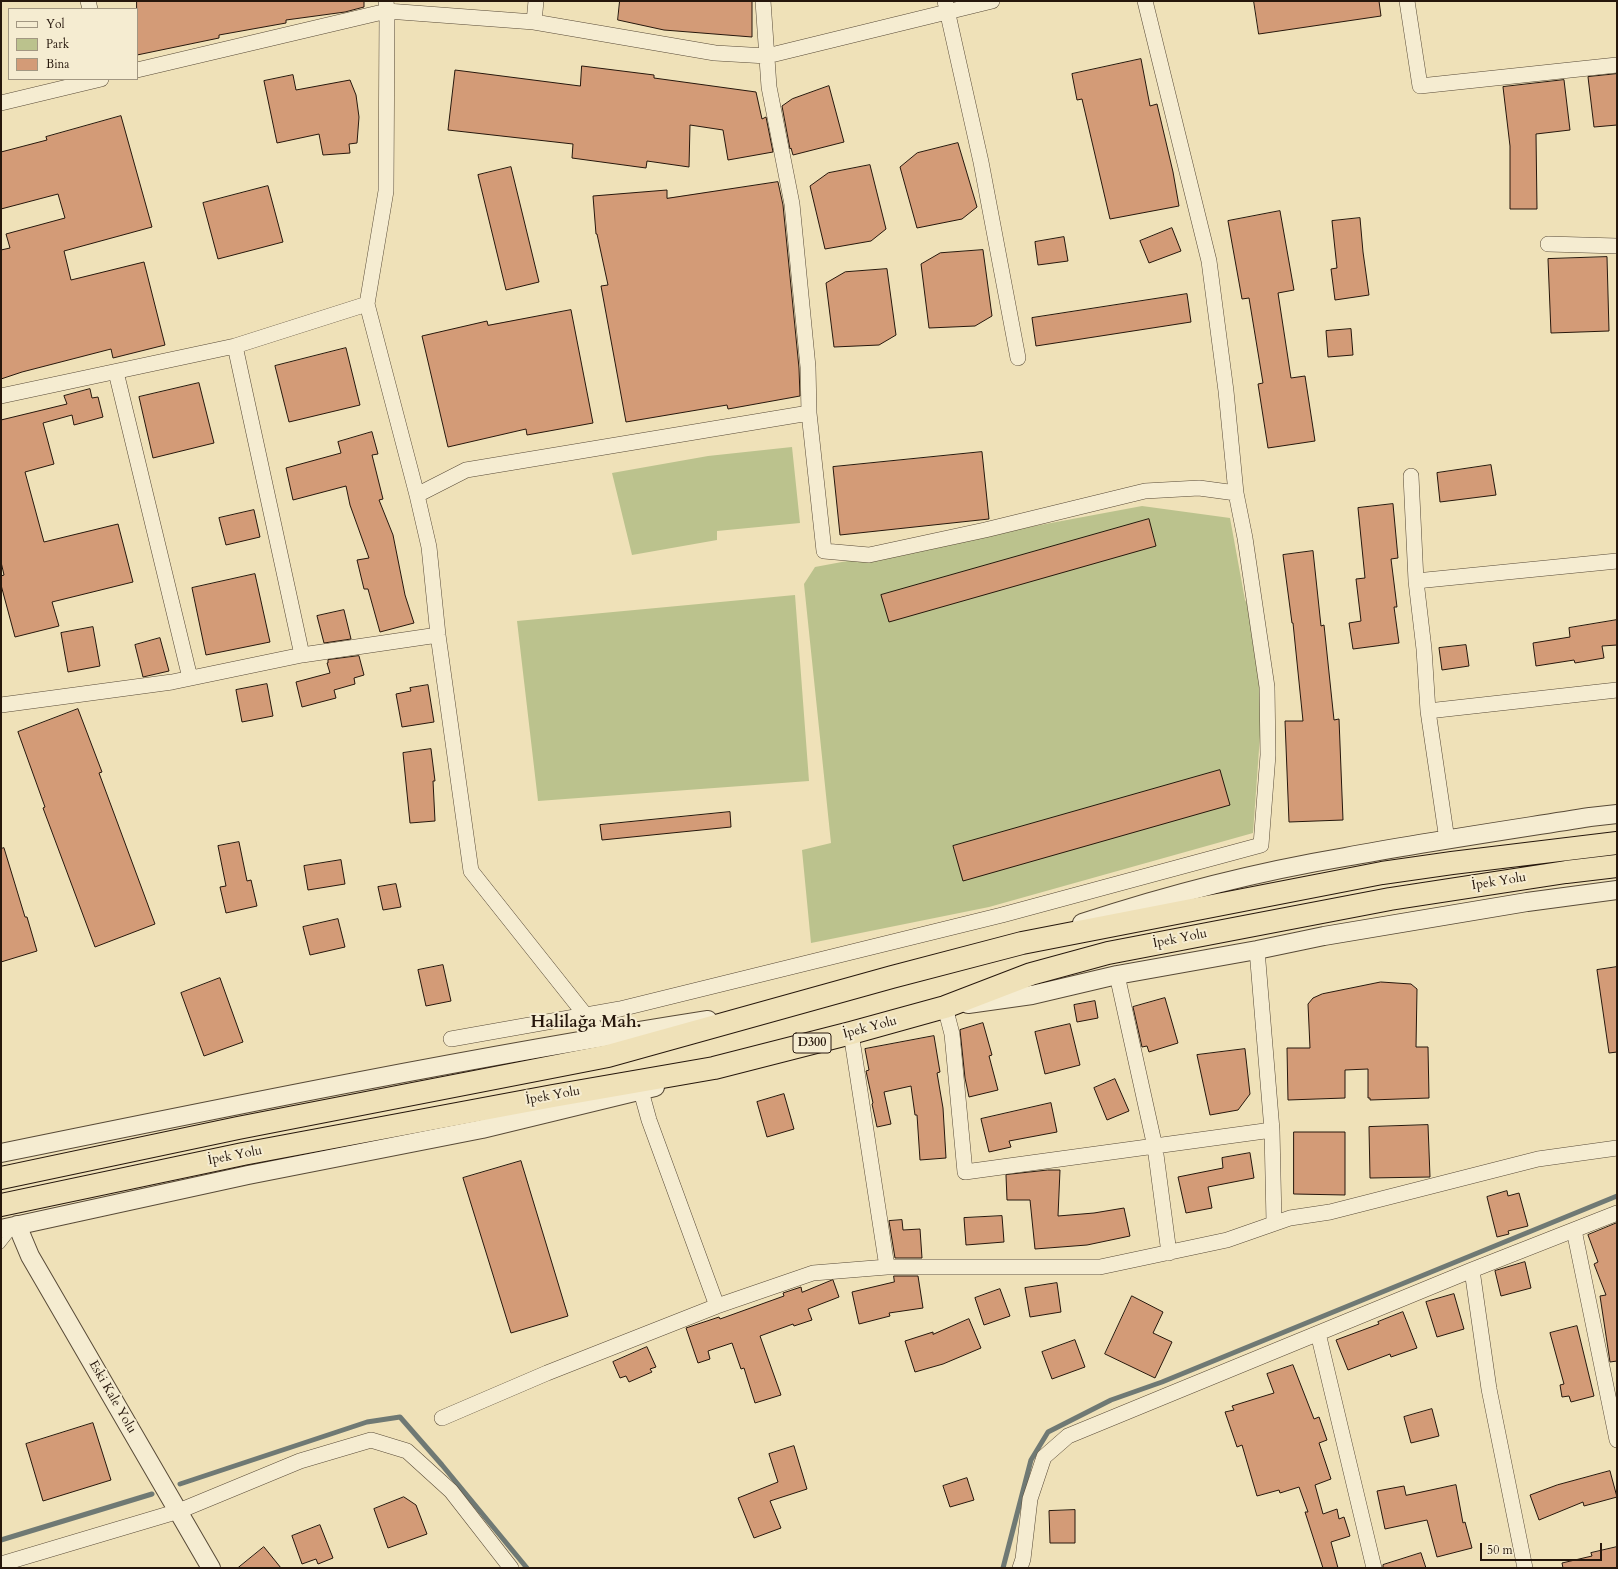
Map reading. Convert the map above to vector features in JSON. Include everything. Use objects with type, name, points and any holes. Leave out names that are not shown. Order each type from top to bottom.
[{"type":"highway","name":"İpek Yolu","points":[[1,1178],[238,1128],[608,1056],[774,1009],[1022,943],[1382,873],[1617,843]]},
{"type":"highway","name":"İpek Yolu","points":[[1,1205],[251,1153],[553,1096],[714,1068],[850,1034],[946,1007],[1031,974],[1108,953],[1390,899],[1558,873],[1617,866]]},
{"type":"street","points":[[534,22],[536,1]]},
{"type":"street","points":[[763,1],[769,87],[792,204],[808,367],[809,413],[824,551],[869,555],[985,530],[1145,491],[1199,488],[1236,493]]},
{"type":"street","points":[[138,70],[386,6],[534,22],[715,53],[768,56],[946,7],[992,1]]},
{"type":"street","points":[[451,1039],[620,1009],[1002,915],[1261,845],[1268,755],[1267,687],[1245,538],[1236,493],[1226,391],[1210,261],[1145,1]]},
{"type":"street","points":[[1406,1],[1420,86],[1617,65]]},
{"type":"street","points":[[386,6],[386,191],[367,304],[417,495],[429,547],[438,636],[471,871],[602,1036]]},
{"type":"street","points":[[946,7],[981,162],[1018,358]]},
{"type":"street","points":[[1,103],[96,80]]},
{"type":"street","points":[[1548,244],[1617,246]]},
{"type":"street","points":[[1,396],[235,346],[367,304]]},
{"type":"street","points":[[235,346],[302,654]]},
{"type":"street","points":[[116,372],[190,678]]},
{"type":"street","points":[[417,495],[466,470],[809,413]]},
{"type":"street","points":[[1411,476],[1416,581],[1424,648],[1428,711],[1447,840]]},
{"type":"street","points":[[1416,581],[1617,561]]},
{"type":"street","points":[[1,706],[190,678],[302,654],[438,636]]},
{"type":"street","points":[[1428,711],[1617,690]]},
{"type":"street","points":[[1022,943],[1138,905],[1258,875],[1344,857],[1590,817],[1617,814]]},
{"type":"street","points":[[1272,1130],[965,1172],[952,1034],[946,1007],[1032,995],[1117,976],[1324,936],[1527,902],[1617,890]]},
{"type":"street","points":[[1257,950],[1272,1130],[1274,1222]]},
{"type":"street","points":[[1117,976],[1155,1147],[1169,1253]]},
{"type":"street","points":[[1,1153],[234,1105],[602,1036],[774,1009]]},
{"type":"street","points":[[850,1034],[886,1267]]},
{"type":"street","points":[[9,1227],[248,1175],[482,1129],[641,1091],[714,1068]]},
{"type":"street","points":[[641,1091],[649,1120],[717,1306]]},
{"type":"street","points":[[442,1418],[548,1373],[717,1306],[813,1273],[886,1267],[1100,1267],[1227,1240],[1274,1222],[1330,1212],[1538,1159],[1617,1148]]},
{"type":"street","points":[[1020,1568],[1023,1560],[1030,1498],[1044,1457],[1068,1436],[1617,1212]]},
{"type":"street","name":"Eski Kale Yolu","points":[[9,1227],[30,1256],[211,1568]]},
{"type":"street","points":[[1574,1230],[1617,1440]]},
{"type":"street","points":[[1472,1270],[1489,1389],[1525,1568]]},
{"type":"street","points":[[1318,1333],[1374,1568]]},
{"type":"street","points":[[1,1564],[179,1511],[300,1461],[371,1440],[406,1451],[450,1492],[511,1568]]},
{"type":"lane","points":[[1,1244],[9,1227]]},
{"type":"green space","points":[[792,447],[800,523],[717,531],[717,540],[632,555],[612,473],[708,456]]},
{"type":"green space","points":[[1142,506],[1230,518],[1245,600],[1250,609],[1263,694],[1253,833],[989,907],[811,943],[802,850],[831,843],[804,584],[815,567]]},
{"type":"green space","points":[[795,595],[809,781],[538,801],[517,621]]},
{"type":"building","points":[[137,1],[364,1],[364,7],[345,12],[286,20],[286,23],[219,35],[219,38],[138,55]]},
{"type":"building","points":[[620,1],[752,1],[752,37],[664,30],[618,20]]},
{"type":"building","points":[[1254,1],[1379,1],[1381,16],[1259,34]]},
{"type":"building","points":[[1141,59],[1150,106],[1157,104],[1173,172],[1179,206],[1110,219],[1082,99],[1077,100],[1072,74]]},
{"type":"building","points":[[582,66],[654,75],[654,78],[756,92],[762,119],[766,117],[773,152],[728,160],[723,130],[690,125],[689,167],[647,161],[646,168],[572,158],[573,144],[448,130],[455,70],[580,86]]},
{"type":"building","points":[[1617,74],[1617,125],[1594,127],[1588,77]]},
{"type":"building","points":[[293,75],[296,90],[350,80],[356,95],[359,117],[357,143],[349,144],[350,153],[323,155],[319,134],[277,143],[264,81]]},
{"type":"building","points":[[1564,80],[1570,130],[1536,134],[1537,209],[1510,209],[1510,146],[1503,87]]},
{"type":"building","points":[[829,86],[844,142],[793,155],[791,148],[790,149],[782,106],[792,99]]},
{"type":"building","points":[[121,116],[152,227],[64,251],[71,280],[144,262],[165,345],[113,358],[111,349],[22,372],[1,379],[1,250],[10,248],[6,234],[65,218],[58,194],[1,209],[1,152],[47,140],[46,137]]},
{"type":"building","points":[[958,143],[977,207],[962,219],[917,228],[900,167],[917,153]]},
{"type":"building","points":[[870,165],[886,229],[871,241],[825,249],[810,186],[828,173]]},
{"type":"building","points":[[511,167],[539,282],[506,290],[478,175]]},
{"type":"building","points":[[778,182],[783,205],[799,368],[800,396],[728,409],[727,405],[626,422],[601,286],[608,285],[596,234],[593,196],[667,190],[667,198]]},
{"type":"building","points":[[268,186],[283,242],[218,259],[203,203]]},
{"type":"building","points":[[1280,211],[1294,290],[1278,293],[1291,378],[1305,376],[1315,441],[1268,448],[1258,384],[1263,383],[1249,298],[1242,299],[1228,221]]},
{"type":"building","points":[[1360,218],[1369,295],[1335,300],[1331,269],[1337,268],[1332,221]]},
{"type":"building","points":[[1172,228],[1181,251],[1149,263],[1140,241]]},
{"type":"building","points":[[1064,237],[1068,261],[1038,265],[1035,242]]},
{"type":"building","points":[[983,250],[992,316],[975,326],[929,328],[921,264],[940,253]]},
{"type":"building","points":[[1607,257],[1609,331],[1551,333],[1548,259]]},
{"type":"building","points":[[887,269],[896,335],[879,345],[834,347],[826,283],[845,272]]},
{"type":"building","points":[[1187,294],[1191,322],[1036,346],[1032,318]]},
{"type":"building","points":[[571,310],[593,423],[527,435],[526,429],[448,447],[422,336],[487,321],[488,325]]},
{"type":"building","points":[[1351,329],[1353,355],[1328,357],[1326,331]]},
{"type":"building","points":[[346,348],[360,405],[289,422],[275,366]]},
{"type":"building","points":[[199,383],[214,443],[153,458],[139,397]]},
{"type":"building","points":[[90,389],[92,398],[98,397],[103,417],[74,425],[72,415],[43,423],[54,464],[25,472],[44,542],[118,524],[133,582],[52,602],[59,626],[15,637],[1,585],[1,576],[4,575],[1,562],[1,420],[67,404],[64,396]]},
{"type":"building","points":[[372,432],[378,454],[372,455],[383,499],[379,500],[393,535],[405,595],[414,623],[380,632],[368,589],[364,589],[357,560],[369,558],[350,505],[346,486],[293,500],[286,468],[341,453],[338,442]]},
{"type":"building","points":[[982,452],[989,519],[840,535],[833,467]]},
{"type":"building","points":[[1491,465],[1496,495],[1440,502],[1437,473]]},
{"type":"building","points":[[1393,504],[1398,558],[1391,559],[1397,607],[1394,607],[1399,643],[1353,649],[1349,623],[1361,621],[1356,579],[1365,578],[1358,508]]},
{"type":"building","points":[[254,510],[260,537],[226,545],[219,518]]},
{"type":"building","points":[[1149,519],[1156,546],[889,622],[881,595]]},
{"type":"building","points":[[1313,551],[1321,626],[1324,625],[1334,720],[1339,719],[1343,820],[1289,822],[1285,721],[1303,721],[1293,623],[1283,555]]},
{"type":"building","points":[[255,574],[270,642],[206,655],[192,588]]},
{"type":"building","points":[[344,610],[351,639],[324,643],[317,616]]},
{"type":"building","points":[[1617,620],[1617,645],[1602,646],[1604,658],[1575,663],[1574,660],[1536,666],[1533,643],[1570,637],[1569,628]]},
{"type":"building","points":[[93,627],[100,666],[68,672],[61,633]]},
{"type":"building","points":[[160,638],[169,671],[143,677],[135,645]]},
{"type":"building","points":[[1466,645],[1469,666],[1442,670],[1439,648]]},
{"type":"building","points":[[359,656],[364,675],[354,678],[355,684],[334,690],[336,698],[302,707],[296,682],[330,673],[327,663],[328,660]]},
{"type":"building","points":[[267,684],[273,716],[242,722],[236,690]]},
{"type":"building","points":[[428,685],[434,722],[402,727],[396,694],[411,691],[410,688]]},
{"type":"building","points":[[78,709],[102,772],[99,773],[155,924],[95,947],[43,808],[45,807],[18,732]]},
{"type":"building","points":[[431,749],[435,781],[433,781],[435,821],[410,823],[403,753]]},
{"type":"building","points":[[1220,770],[1230,805],[963,881],[953,846]]},
{"type":"building","points":[[730,812],[731,827],[602,840],[600,825]]},
{"type":"building","points":[[239,842],[247,881],[251,880],[257,906],[226,913],[220,887],[226,886],[218,846]]},
{"type":"building","points":[[4,848],[37,951],[1,962],[1,849]]},
{"type":"building","points":[[341,860],[345,884],[308,890],[304,866]]},
{"type":"building","points":[[396,884],[401,907],[383,910],[378,887]]},
{"type":"building","points":[[338,919],[345,947],[310,955],[303,927]]},
{"type":"building","points":[[443,965],[451,1001],[426,1006],[418,970]]},
{"type":"building","points":[[1617,967],[1617,1052],[1609,1053],[1597,970]]},
{"type":"building","points":[[220,978],[243,1042],[204,1056],[181,993]]},
{"type":"building","points":[[1381,982],[1411,984],[1417,989],[1416,1047],[1428,1047],[1429,1098],[1370,1100],[1370,1098],[1368,1098],[1368,1069],[1345,1070],[1345,1098],[1288,1100],[1287,1048],[1310,1048],[1308,1004],[1313,998],[1322,994]]},
{"type":"building","points":[[1165,998],[1178,1043],[1149,1052],[1147,1046],[1142,1047],[1133,1007]]},
{"type":"building","points":[[1095,1001],[1098,1018],[1077,1022],[1074,1005]]},
{"type":"building","points":[[983,1023],[992,1055],[989,1056],[998,1090],[969,1097],[965,1078],[960,1030]]},
{"type":"building","points":[[1070,1024],[1080,1065],[1045,1074],[1035,1032]]},
{"type":"building","points":[[934,1036],[940,1072],[937,1073],[943,1108],[946,1158],[920,1160],[917,1115],[915,1115],[911,1086],[884,1092],[891,1124],[877,1127],[866,1071],[869,1070],[865,1049]]},
{"type":"building","points":[[1245,1049],[1250,1094],[1238,1110],[1210,1115],[1197,1055]]},
{"type":"building","points":[[1115,1079],[1129,1111],[1107,1120],[1094,1088]]},
{"type":"building","points":[[784,1094],[794,1129],[767,1137],[757,1102]]},
{"type":"building","points":[[1051,1103],[1057,1132],[1009,1141],[1011,1147],[989,1152],[981,1119]]},
{"type":"building","points":[[1428,1125],[1430,1177],[1370,1178],[1369,1127]]},
{"type":"building","points":[[1294,1132],[1345,1132],[1345,1195],[1294,1194]]},
{"type":"building","points":[[1250,1153],[1254,1178],[1208,1187],[1212,1208],[1186,1213],[1178,1177],[1223,1168],[1222,1158]]},
{"type":"building","points":[[521,1161],[568,1316],[511,1333],[463,1178]]},
{"type":"building","points":[[1060,1170],[1058,1216],[1094,1213],[1124,1208],[1130,1236],[1087,1245],[1035,1249],[1030,1200],[1007,1200],[1006,1175]]},
{"type":"building","points":[[1507,1191],[1508,1196],[1519,1193],[1528,1226],[1508,1231],[1509,1234],[1497,1237],[1487,1197]]},
{"type":"building","points":[[1002,1216],[1004,1242],[966,1245],[964,1218]]},
{"type":"building","points":[[902,1220],[903,1230],[920,1229],[922,1258],[895,1258],[889,1221]]},
{"type":"building","points":[[1617,1223],[1617,1361],[1610,1362],[1600,1296],[1606,1295],[1594,1264],[1598,1262],[1588,1235]]},
{"type":"building","points":[[1525,1262],[1531,1288],[1501,1296],[1495,1271]]},
{"type":"building","points":[[894,1276],[918,1276],[923,1308],[889,1313],[890,1316],[859,1324],[852,1292],[894,1282]]},
{"type":"building","points":[[833,1280],[839,1297],[808,1309],[812,1320],[794,1326],[793,1324],[760,1336],[781,1395],[755,1403],[744,1368],[741,1369],[732,1343],[708,1351],[710,1359],[698,1363],[686,1328],[719,1317],[720,1319],[784,1296],[783,1293],[801,1287],[802,1292]]},
{"type":"building","points":[[1057,1283],[1061,1312],[1030,1317],[1025,1288]]},
{"type":"building","points":[[1000,1289],[1010,1316],[984,1325],[975,1298]]},
{"type":"building","points":[[1454,1294],[1464,1329],[1437,1337],[1426,1302]]},
{"type":"building","points":[[1132,1296],[1163,1312],[1153,1333],[1172,1342],[1155,1378],[1105,1354]]},
{"type":"building","points":[[1403,1312],[1417,1348],[1391,1357],[1390,1354],[1348,1370],[1336,1340],[1379,1324],[1378,1322]]},
{"type":"building","points":[[969,1319],[981,1348],[943,1364],[915,1372],[905,1341],[933,1332],[933,1334]]},
{"type":"building","points":[[1577,1326],[1594,1396],[1571,1402],[1569,1396],[1562,1397],[1560,1385],[1564,1384],[1550,1333]]},
{"type":"building","points":[[1075,1340],[1085,1367],[1052,1379],[1042,1352]]},
{"type":"building","points":[[647,1347],[656,1367],[650,1369],[652,1372],[629,1382],[626,1376],[620,1378],[613,1362]]},
{"type":"building","points":[[1293,1365],[1314,1419],[1319,1417],[1327,1440],[1319,1443],[1331,1479],[1315,1485],[1323,1514],[1337,1509],[1339,1519],[1344,1517],[1350,1536],[1331,1542],[1338,1568],[1323,1568],[1305,1512],[1308,1512],[1299,1487],[1280,1493],[1279,1490],[1257,1496],[1242,1445],[1237,1447],[1225,1412],[1234,1410],[1232,1406],[1274,1393],[1267,1374]]},
{"type":"building","points":[[1432,1409],[1439,1436],[1411,1443],[1404,1417]]},
{"type":"building","points":[[93,1423],[111,1480],[43,1501],[26,1444]]},
{"type":"building","points":[[794,1446],[807,1489],[770,1501],[781,1528],[754,1538],[738,1498],[778,1482],[769,1454]]},
{"type":"building","points":[[1610,1471],[1617,1497],[1584,1506],[1583,1502],[1539,1520],[1530,1495],[1557,1485]]},
{"type":"building","points":[[967,1478],[974,1500],[950,1507],[943,1486]]},
{"type":"building","points":[[1456,1485],[1463,1523],[1465,1522],[1472,1548],[1437,1557],[1427,1520],[1385,1529],[1377,1491],[1404,1486],[1406,1495]]},
{"type":"building","points":[[404,1497],[416,1505],[427,1534],[388,1548],[374,1509]]},
{"type":"building","points":[[1075,1510],[1075,1543],[1050,1543],[1049,1511]]},
{"type":"building","points":[[320,1525],[333,1558],[318,1564],[316,1559],[302,1564],[292,1536]]},
{"type":"building","points":[[264,1547],[281,1568],[238,1568]]},
{"type":"building","points":[[1617,1547],[1617,1568],[1563,1568],[1562,1563],[1592,1556],[1591,1553]]},
{"type":"building","points":[[1421,1553],[1426,1568],[1383,1568],[1383,1565]]},
{"type":"waterway","points":[[1003,1568],[1031,1460],[1048,1432],[1111,1400],[1162,1382],[1617,1196]]},
{"type":"waterway","points":[[180,1484],[367,1422],[400,1417],[442,1465],[527,1568]]},
{"type":"waterway","points":[[1,1540],[152,1494]]},
{"type":"district","name":"Halilağa Mah.","points":[[586,1023]]}]
